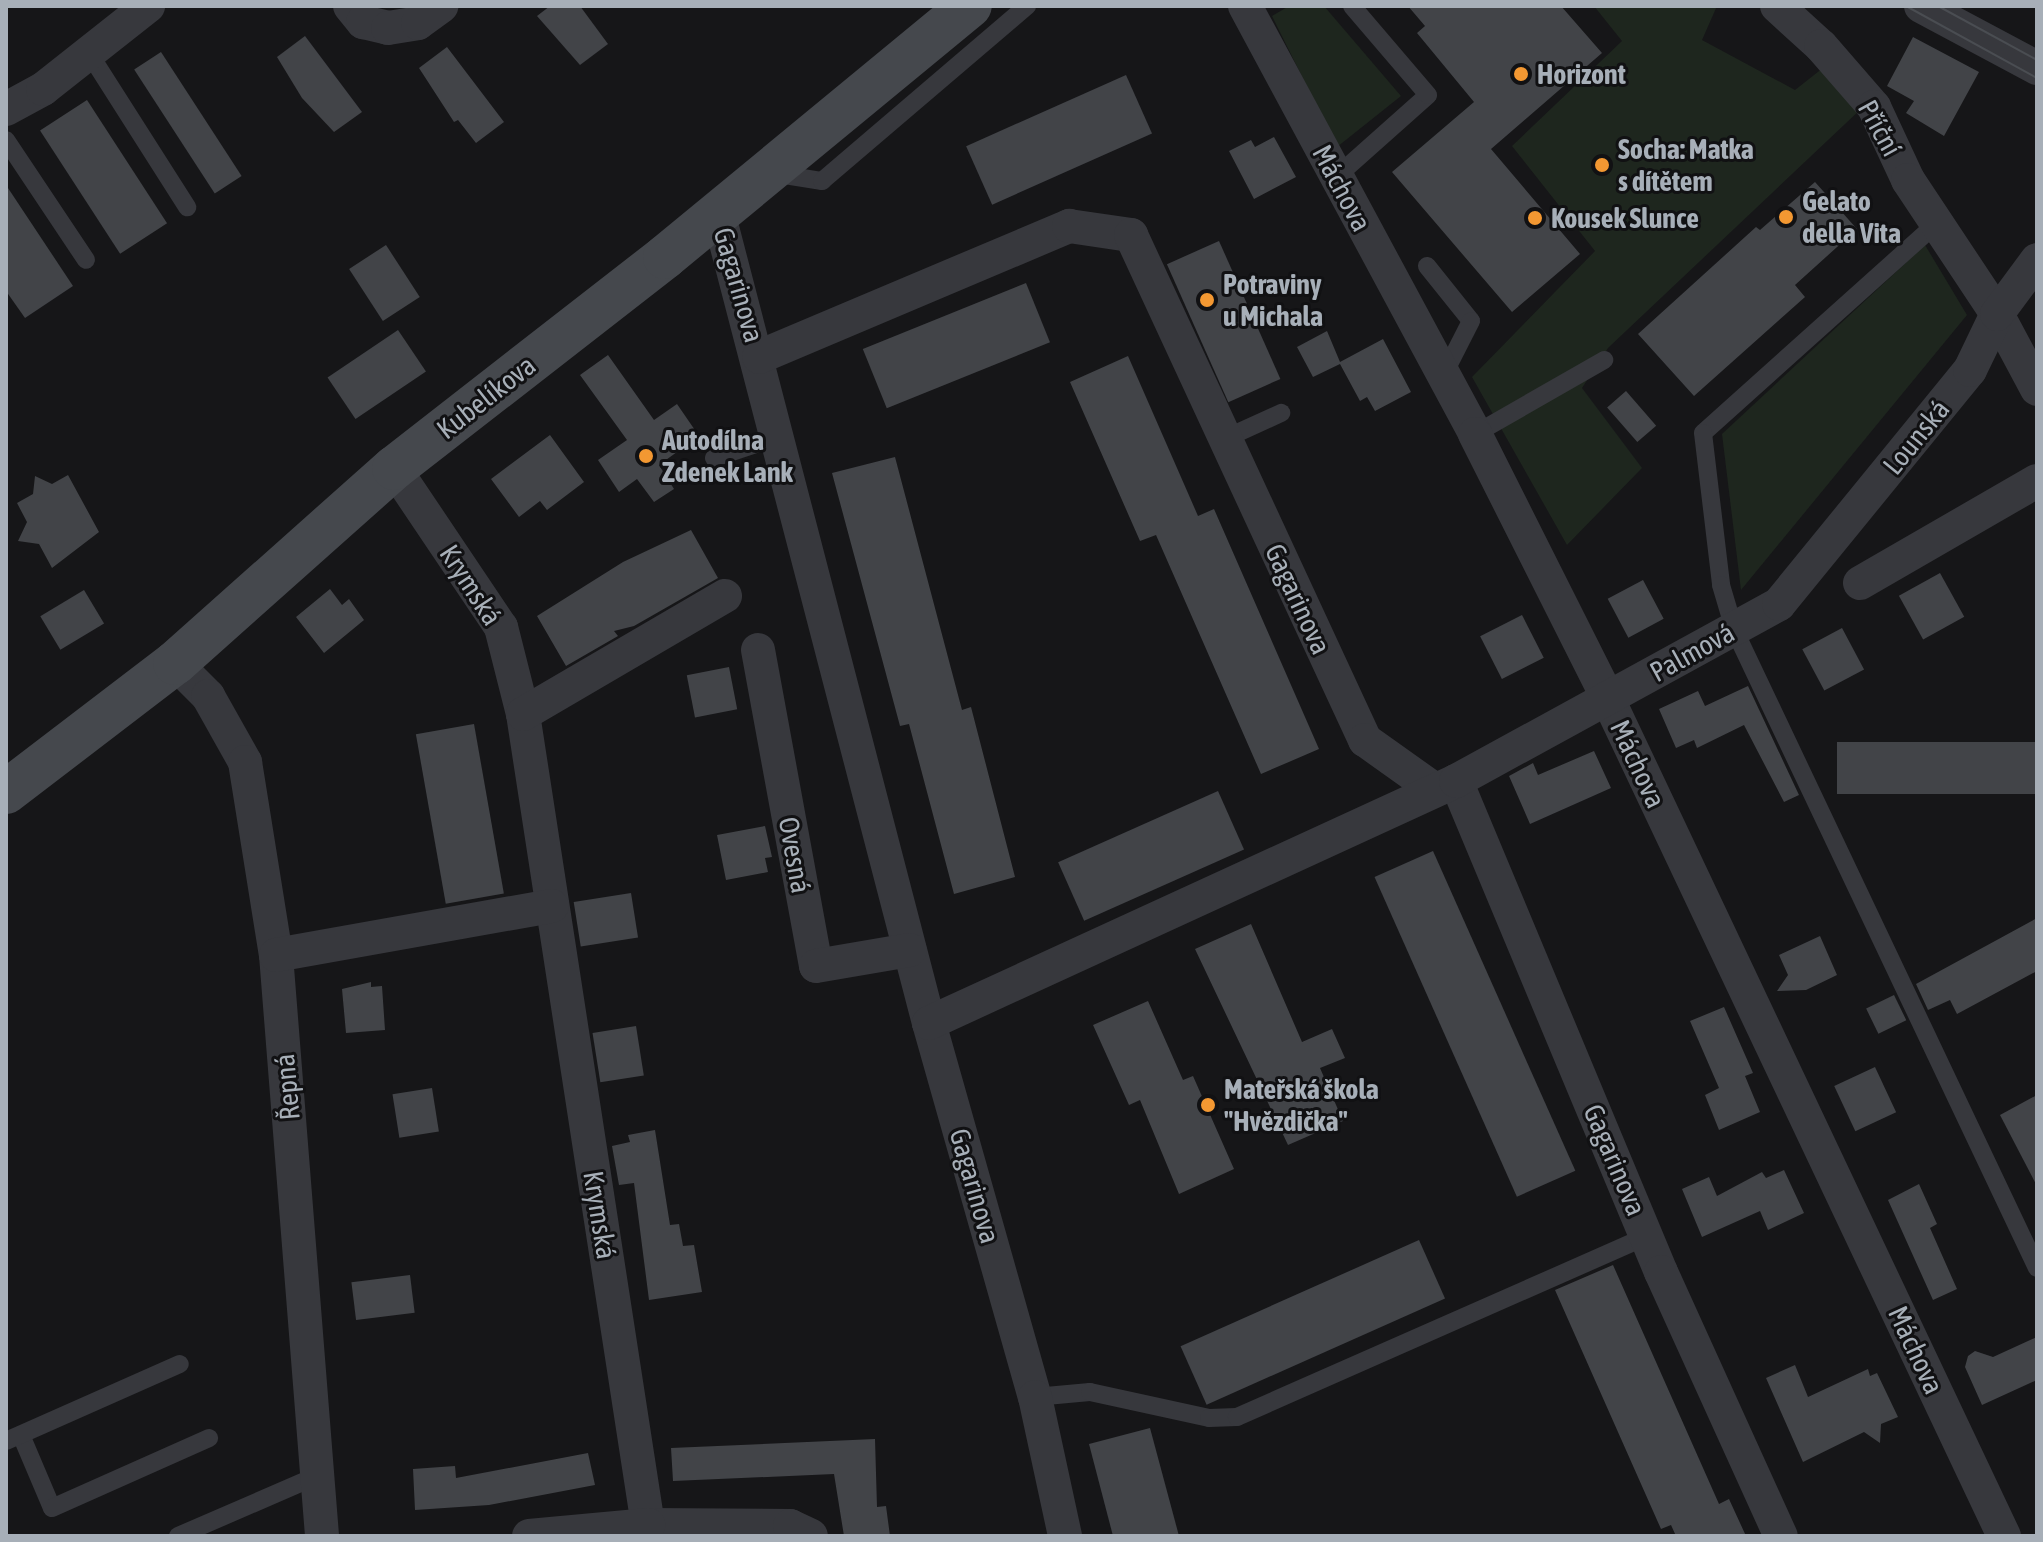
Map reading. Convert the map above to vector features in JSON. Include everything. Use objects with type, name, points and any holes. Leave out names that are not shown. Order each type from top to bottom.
[{"type":"street","points":[[6,109],[89,53],[148,6]]},
{"type":"street","points":[[350,6],[363,22],[388,28],[418,23],[441,6]]},
{"type":"street","name":"Kubelíkova","points":[[6,792],[175,663],[394,468],[718,212],[970,6]]},
{"type":"street","name":"Máchova","points":[[1245,6],[1475,434],[1608,699],[2004,1536]]},
{"type":"street","name":"Příční","points":[[1777,6],[1821,46],[1874,107],[1908,180],[1997,314],[2037,389]]},
{"type":"street","points":[[1921,6],[2037,68]]},
{"type":"street","name":"Gagarinova","points":[[718,212],[759,357],[929,1023],[1035,1397],[1065,1536]]},
{"type":"street","name":"Gagarinova","points":[[759,357],[1070,219],[1140,231],[1224,439],[1365,740],[1445,785],[1781,1536]]},
{"type":"street","name":"Lounská","points":[[1779,604],[1970,370],[1997,314],[2037,260]]},
{"type":"street","name":"Krymská","points":[[394,468],[501,627],[523,714],[648,1525]]},
{"type":"street","points":[[1860,583],[2037,481]]},
{"type":"street","points":[[523,714],[725,596]]},
{"type":"street","name":"Palmová","points":[[1445,785],[1779,604]]},
{"type":"street","name":"Ovesná","points":[[758,650],[816,966],[910,950]]},
{"type":"street","name":"Řepná","points":[[175,663],[208,696],[245,762],[276,955],[322,1536]]},
{"type":"street","points":[[929,1023],[1445,785]]},
{"type":"street","points":[[276,955],[552,906]]},
{"type":"street","points":[[529,1536],[648,1525],[790,1526],[811,1536]]},
{"type":"lane","points":[[766,172],[822,181],[1027,6]]},
{"type":"lane","points":[[1336,177],[1428,95],[1352,6]]},
{"type":"lane","points":[[89,53],[187,207]]},
{"type":"lane","points":[[6,140],[86,260]]},
{"type":"lane","points":[[1937,223],[1703,433],[1721,585],[1734,629],[2037,1268]]},
{"type":"lane","points":[[1427,266],[1471,321],[1443,376]]},
{"type":"lane","points":[[1475,434],[1604,360]]},
{"type":"lane","points":[[1224,439],[1281,413]]},
{"type":"lane","points":[[714,458],[777,437]]},
{"type":"lane","points":[[1035,1397],[1090,1392],[1209,1418],[1237,1417],[1648,1236]]},
{"type":"lane","points":[[180,1364],[13,1438],[52,1508],[209,1438]]},
{"type":"lane","points":[[178,1536],[319,1475]]},
{"type":"shaded area","points":[[1289,6],[1324,6],[1401,96],[1337,147],[1272,16]]},
{"type":"shaded area","points":[[1594,6],[1717,6],[1702,40],[1795,90],[1828,64],[1862,108],[1608,348],[1582,388],[1642,468],[1567,545],[1472,377],[1595,251],[1512,146],[1622,41]]},
{"type":"shaded area","points":[[1925,245],[1967,315],[1741,590],[1722,434]]},
{"type":"building","points":[[550,6],[580,6],[608,44],[580,65],[537,16]]},
{"type":"building","points":[[1408,6],[1561,6],[1602,53],[1491,149],[1580,254],[1512,312],[1392,172],[1474,102],[1417,33],[1425,26]]},
{"type":"building","points":[[305,36],[362,112],[334,132],[302,98],[277,57]]},
{"type":"building","points":[[1913,37],[1979,72],[1944,136],[1906,113],[1914,101],[1887,86]]},
{"type":"building","points":[[447,47],[504,122],[476,143],[458,120],[454,122],[419,68]]},
{"type":"building","points":[[161,52],[242,176],[215,194],[134,69]]},
{"type":"building","points":[[1126,75],[1152,133],[992,205],[966,146]]},
{"type":"building","points":[[87,100],[167,223],[120,254],[40,130]]},
{"type":"building","points":[[1274,137],[1296,177],[1254,199],[1229,151],[1251,140],[1255,147]]},
{"type":"building","points":[[1815,182],[1857,229],[1795,285],[1805,297],[1694,396],[1638,334],[1756,227],[1760,230]]},
{"type":"building","points":[[6,185],[73,286],[25,318],[6,291]]},
{"type":"building","points":[[1219,241],[1280,379],[1228,402],[1167,264]]},
{"type":"building","points":[[386,245],[420,297],[383,321],[349,269]]},
{"type":"building","points":[[1026,283],[1050,342],[887,408],[863,349]]},
{"type":"building","points":[[398,330],[426,371],[355,419],[328,378]]},
{"type":"building","points":[[1327,331],[1340,362],[1383,339],[1411,392],[1375,411],[1367,397],[1360,401],[1340,364],[1313,377],[1297,347]]},
{"type":"building","points":[[608,355],[654,420],[677,404],[699,436],[659,465],[674,489],[654,502],[637,479],[619,492],[598,460],[627,440],[580,375]]},
{"type":"building","points":[[1128,356],[1198,516],[1214,509],[1319,749],[1261,774],[1156,535],[1140,541],[1070,382]]},
{"type":"building","points":[[1626,391],[1656,426],[1637,442],[1607,407]]},
{"type":"building","points":[[550,435],[584,482],[547,510],[540,501],[519,517],[491,479]]},
{"type":"building","points":[[895,457],[962,710],[971,707],[1015,877],[954,894],[909,724],[900,726],[832,473]]},
{"type":"building","points":[[68,475],[99,532],[52,568],[39,544],[18,541],[27,522],[17,503],[33,494],[35,476],[52,484]]},
{"type":"building","points":[[691,530],[718,578],[634,626],[614,631],[618,636],[566,666],[537,616],[623,562]]},
{"type":"building","points":[[1940,573],[1964,617],[1923,640],[1899,596]]},
{"type":"building","points":[[1643,580],[1664,619],[1628,638],[1608,599]]},
{"type":"building","points":[[330,589],[342,605],[349,599],[364,620],[324,653],[296,617]]},
{"type":"building","points":[[84,590],[104,623],[60,650],[40,616]]},
{"type":"building","points":[[1522,615],[1544,658],[1502,679],[1480,636]]},
{"type":"building","points":[[1842,628],[1864,669],[1824,691],[1802,649]]},
{"type":"building","points":[[729,667],[737,709],[695,717],[687,675]]},
{"type":"building","points":[[1748,686],[1799,795],[1784,802],[1744,725],[1697,748],[1694,740],[1676,748],[1659,709],[1698,691],[1705,706]]},
{"type":"building","points":[[474,724],[504,893],[446,904],[416,734]]},
{"type":"building","points":[[1837,742],[2037,742],[2037,794],[1837,794]]},
{"type":"building","points":[[1594,751],[1611,788],[1530,824],[1509,776],[1533,763],[1538,775]]},
{"type":"building","points":[[1218,791],[1244,849],[1084,921],[1058,862]]},
{"type":"building","points":[[765,826],[772,857],[765,858],[768,872],[726,880],[717,835]]},
{"type":"building","points":[[1433,851],[1575,1171],[1517,1197],[1375,877]]},
{"type":"building","points":[[631,893],[638,937],[581,947],[574,902]]},
{"type":"building","points":[[2037,918],[2037,971],[1957,1014],[1950,1000],[1928,1010],[1916,984]]},
{"type":"building","points":[[1251,924],[1302,1042],[1332,1029],[1345,1058],[1320,1068],[1343,1121],[1288,1145],[1195,949]]},
{"type":"building","points":[[1820,936],[1837,975],[1806,990],[1777,991],[1788,975],[1779,955]]},
{"type":"building","points":[[371,982],[371,987],[382,986],[385,1030],[346,1033],[342,989]]},
{"type":"building","points":[[1894,995],[1906,1020],[1878,1034],[1866,1009]]},
{"type":"building","points":[[1148,1001],[1183,1080],[1193,1076],[1234,1169],[1179,1194],[1140,1100],[1129,1105],[1093,1025]]},
{"type":"building","points":[[1724,1007],[1753,1073],[1745,1076],[1760,1112],[1719,1130],[1705,1095],[1719,1088],[1690,1021]]},
{"type":"building","points":[[636,1026],[644,1075],[600,1082],[593,1033]]},
{"type":"building","points":[[1875,1067],[1896,1112],[1855,1131],[1834,1086]]},
{"type":"building","points":[[432,1088],[439,1131],[399,1138],[392,1094]]},
{"type":"building","points":[[2037,1095],[2037,1186],[2000,1115]]},
{"type":"building","points":[[655,1130],[670,1225],[679,1224],[683,1246],[694,1245],[702,1292],[649,1300],[634,1183],[619,1185],[612,1146],[630,1142],[628,1135]]},
{"type":"building","points":[[1784,1170],[1804,1213],[1768,1230],[1760,1211],[1702,1237],[1682,1189],[1709,1177],[1717,1196],[1762,1172],[1766,1178]]},
{"type":"building","points":[[1919,1184],[1937,1224],[1930,1228],[1957,1289],[1933,1300],[1888,1200]]},
{"type":"building","points":[[1419,1240],[1445,1298],[1207,1405],[1181,1346]]},
{"type":"building","points":[[1613,1265],[1719,1504],[1729,1499],[1746,1536],[1676,1536],[1671,1525],[1661,1529],[1555,1290]]},
{"type":"building","points":[[410,1275],[415,1313],[356,1320],[351,1282]]},
{"type":"building","points":[[2037,1337],[2037,1380],[1982,1405],[1965,1367],[1968,1356],[1975,1351],[1993,1357]]},
{"type":"building","points":[[1795,1365],[1808,1397],[1868,1369],[1870,1376],[1877,1373],[1898,1417],[1881,1424],[1880,1443],[1864,1432],[1803,1462],[1766,1378]]},
{"type":"building","points":[[1150,1428],[1179,1536],[1113,1536],[1089,1444]]},
{"type":"building","points":[[875,1439],[877,1507],[886,1506],[890,1536],[844,1536],[834,1474],[673,1481],[671,1448]]},
{"type":"building","points":[[588,1453],[595,1485],[489,1505],[415,1510],[413,1469],[455,1466],[456,1478]]},
{"type":"tram line","points":[[1906,6],[2037,78]]},
{"type":"tram line","points":[[1938,6],[2037,60]]},
{"type":"place","name":"Horizont","points":[[1521,74]]},
{"type":"place","name":"Socha: Matka s dítětem","points":[[1602,165]]},
{"type":"place","name":"Gelato della Vita","points":[[1786,217]]},
{"type":"place","name":"Kousek Slunce","points":[[1535,218]]},
{"type":"place","name":"Potraviny u Michala","points":[[1207,300]]},
{"type":"place","name":"Autodílna Zdenek Lank","points":[[646,456]]},
{"type":"place","name":"Mateřská škola \"Hvězdička\"","points":[[1208,1105]]}]
